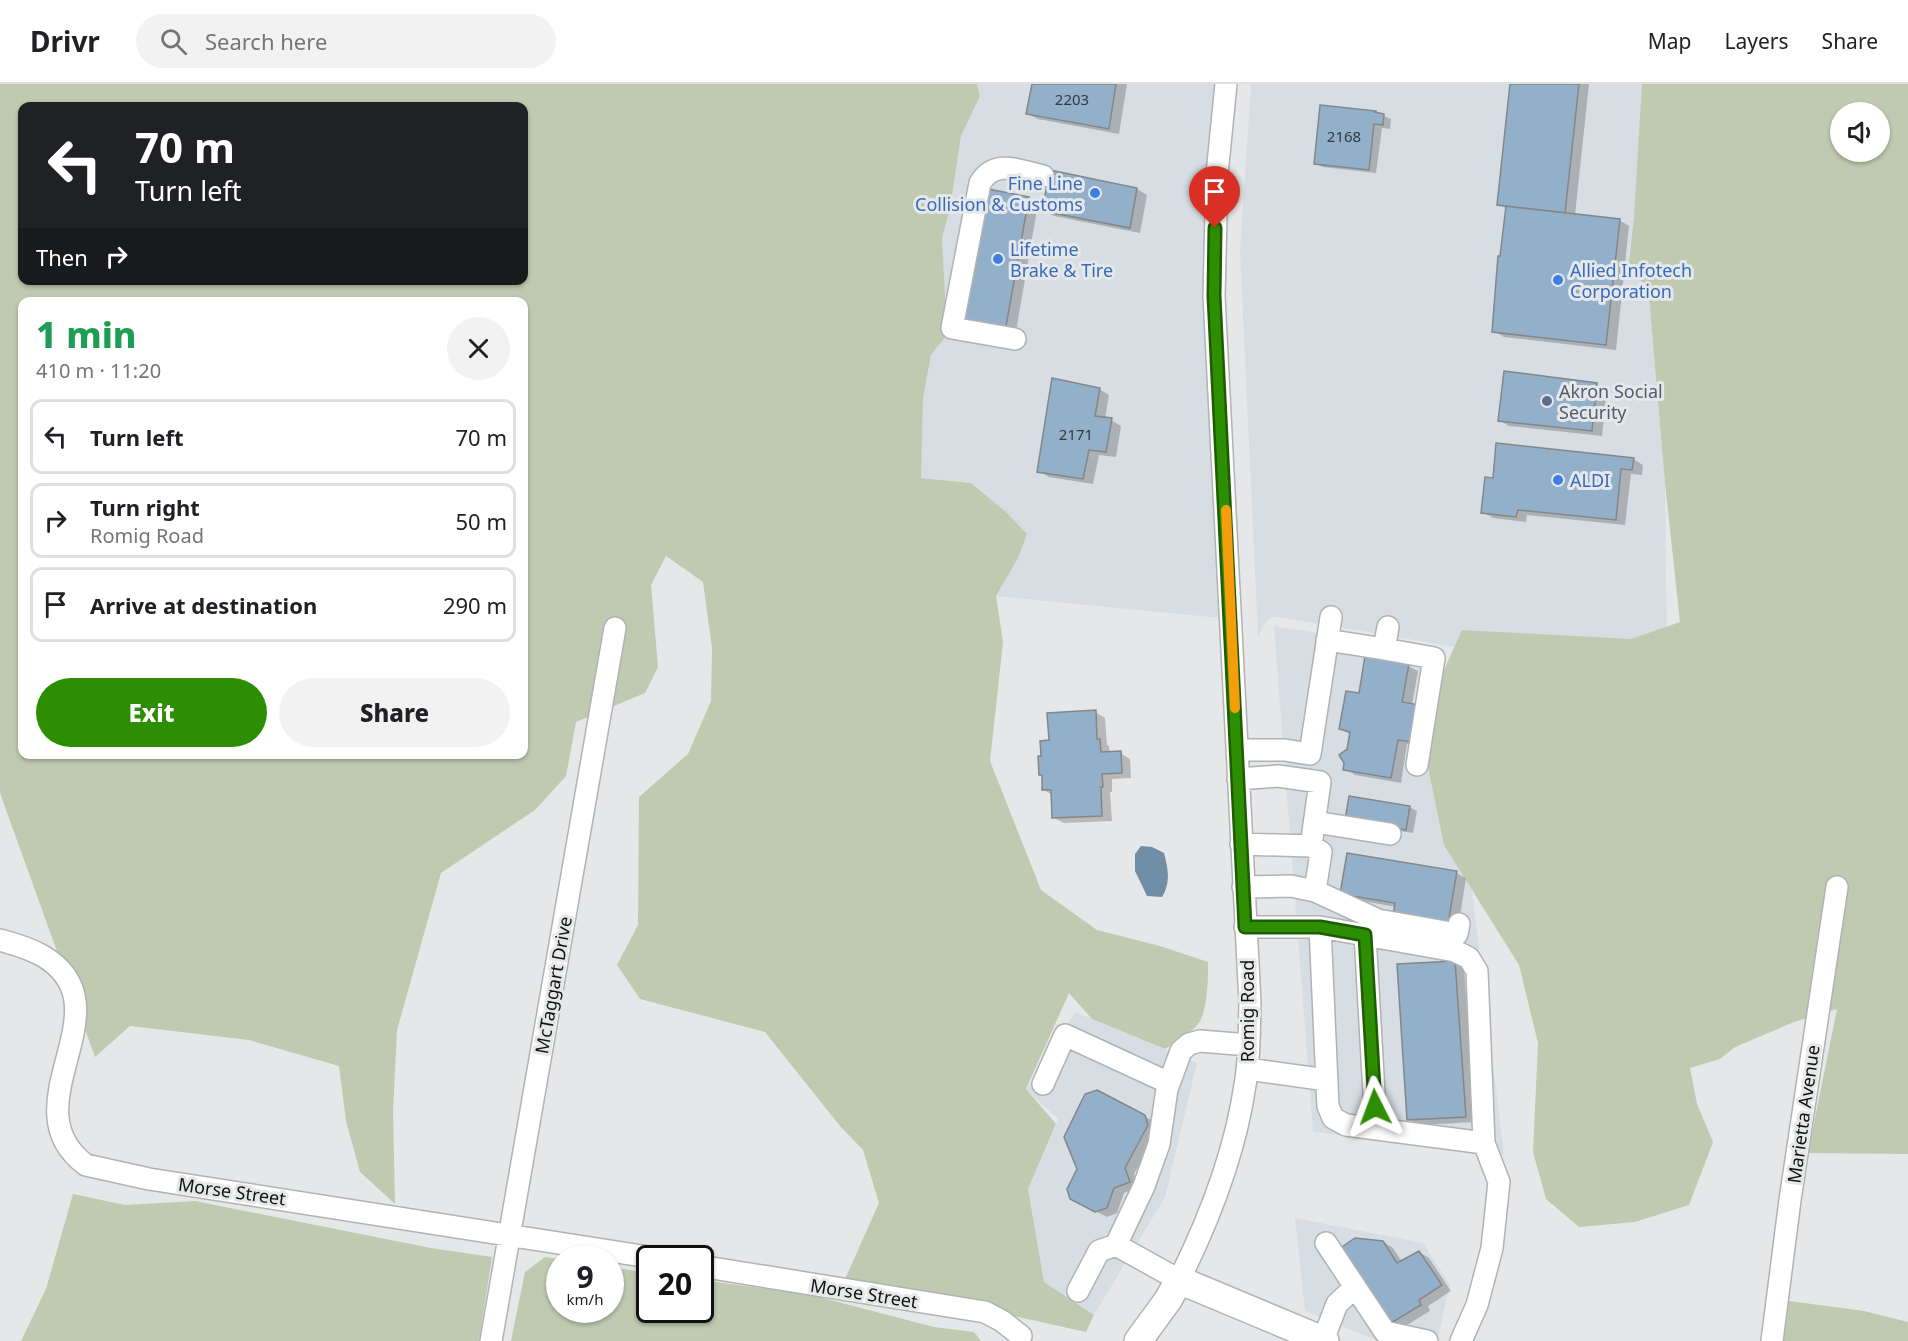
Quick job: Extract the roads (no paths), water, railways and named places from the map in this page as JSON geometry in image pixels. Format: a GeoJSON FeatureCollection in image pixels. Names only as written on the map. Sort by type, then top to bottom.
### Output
{"type":"FeatureCollection","features":[{"type":"Feature","properties":{"kind":"main road"},"geometry":{"type":"LineString","coordinates":[[1138,1341],[1154,1321],[1179,1280],[1324,1340]]}},
{"type":"Feature","properties":{"kind":"street","name":"Romig Road"},"geometry":{"type":"LineString","coordinates":[[1179,1280],[1195,1248],[1221,1182],[1237,1128],[1249,1045],[1250,1003],[1214,296],[1217,174],[1226,84]]}},
{"type":"Feature","properties":{"kind":"street"},"geometry":{"type":"LineString","coordinates":[[1014,339],[952,328],[980,183],[991,170],[996,168],[1043,176]]}},
{"type":"Feature","properties":{"kind":"street"},"geometry":{"type":"LineString","coordinates":[[1237,750],[1285,750],[1310,754],[1330,617]]}},
{"type":"Feature","properties":{"kind":"street"},"geometry":{"type":"LineString","coordinates":[[1384,649],[1388,627]]}},
{"type":"Feature","properties":{"kind":"street","name":"McTaggart Drive"},"geometry":{"type":"LineString","coordinates":[[492,1341],[615,628]]}},
{"type":"Feature","properties":{"kind":"street"},"geometry":{"type":"LineString","coordinates":[[1327,640],[1434,658],[1417,765]]}},
{"type":"Feature","properties":{"kind":"street"},"geometry":{"type":"LineString","coordinates":[[1238,778],[1278,776],[1320,782],[1311,846]]}},
{"type":"Feature","properties":{"kind":"street"},"geometry":{"type":"LineString","coordinates":[[1315,822],[1390,834]]}},
{"type":"Feature","properties":{"kind":"street"},"geometry":{"type":"LineString","coordinates":[[1241,844],[1311,846],[1321,852],[1316,891]]}},
{"type":"Feature","properties":{"kind":"street"},"geometry":{"type":"LineString","coordinates":[[1243,887],[1291,886],[1316,891],[1378,920],[1457,934],[1459,924]]}},
{"type":"Feature","properties":{"kind":"street","name":"Marietta Avenue"},"geometry":{"type":"LineString","coordinates":[[1772,1341],[1790,1200],[1837,887]]}},
{"type":"Feature","properties":{"kind":"street"},"geometry":{"type":"LineString","coordinates":[[1245,927],[1320,927],[1455,951],[1469,958],[1477,970],[1484,1143],[1498,1182],[1492,1248],[1477,1305],[1461,1341]]}},
{"type":"Feature","properties":{"kind":"street"},"geometry":{"type":"LineString","coordinates":[[1320,927],[1328,1106],[1333,1118],[1346,1125],[1484,1143]]}},
{"type":"Feature","properties":{"kind":"street"},"geometry":{"type":"LineString","coordinates":[[1365,935],[1376,1128]]}},
{"type":"Feature","properties":{"kind":"street","name":"Morse Street"},"geometry":{"type":"LineString","coordinates":[[0,940],[45,957],[66,978],[71,987],[74,999],[74,1029],[59,1090],[57,1116],[64,1142],[77,1159],[86,1166],[149,1179],[636,1255]]}},
{"type":"Feature","properties":{"kind":"street"},"geometry":{"type":"LineString","coordinates":[[1043,1084],[1065,1035],[1169,1083]]}},
{"type":"Feature","properties":{"kind":"street"},"geometry":{"type":"LineString","coordinates":[[1078,1291],[1099,1251],[1116,1245],[1144,1186],[1159,1144],[1169,1083],[1180,1051],[1200,1041],[1249,1045]]}},
{"type":"Feature","properties":{"kind":"street"},"geometry":{"type":"LineString","coordinates":[[1247,1070],[1327,1080]]}},
{"type":"Feature","properties":{"kind":"street"},"geometry":{"type":"LineString","coordinates":[[1326,1243],[1383,1336],[1427,1341]]}},
{"type":"Feature","properties":{"kind":"street"},"geometry":{"type":"LineString","coordinates":[[1116,1245],[1179,1280]]}},
{"type":"Feature","properties":{"kind":"street","name":"Morse Street"},"geometry":{"type":"LineString","coordinates":[[714,1268],[985,1312],[1002,1321],[1021,1336]]}},
{"type":"Feature","properties":{"kind":"street"},"geometry":{"type":"LineString","coordinates":[[1324,1340],[1337,1304],[1355,1287]]}},
{"type":"Feature","properties":{"kind":"water"},"geometry":{"type":"Polygon","coordinates":[[[1141,846],[1152,847],[1164,853],[1168,881],[1162,897],[1147,896],[1135,871],[1135,854],[1141,846]]]}},
{"type":"Feature","properties":{"kind":"place","name":"Fine Line Collision & Customs"},"geometry":{"type":"Point","coordinates":[1095,193]}},
{"type":"Feature","properties":{"kind":"place","name":"Lifetime Brake & Tire"},"geometry":{"type":"Point","coordinates":[998,259]}},
{"type":"Feature","properties":{"kind":"place","name":"Allied Infotech Corporation"},"geometry":{"type":"Point","coordinates":[1558,280]}},
{"type":"Feature","properties":{"kind":"place","name":"Akron Social Security"},"geometry":{"type":"Point","coordinates":[1547,401]}},
{"type":"Feature","properties":{"kind":"place","name":"ALDI"},"geometry":{"type":"Point","coordinates":[1558,480]}}]}
